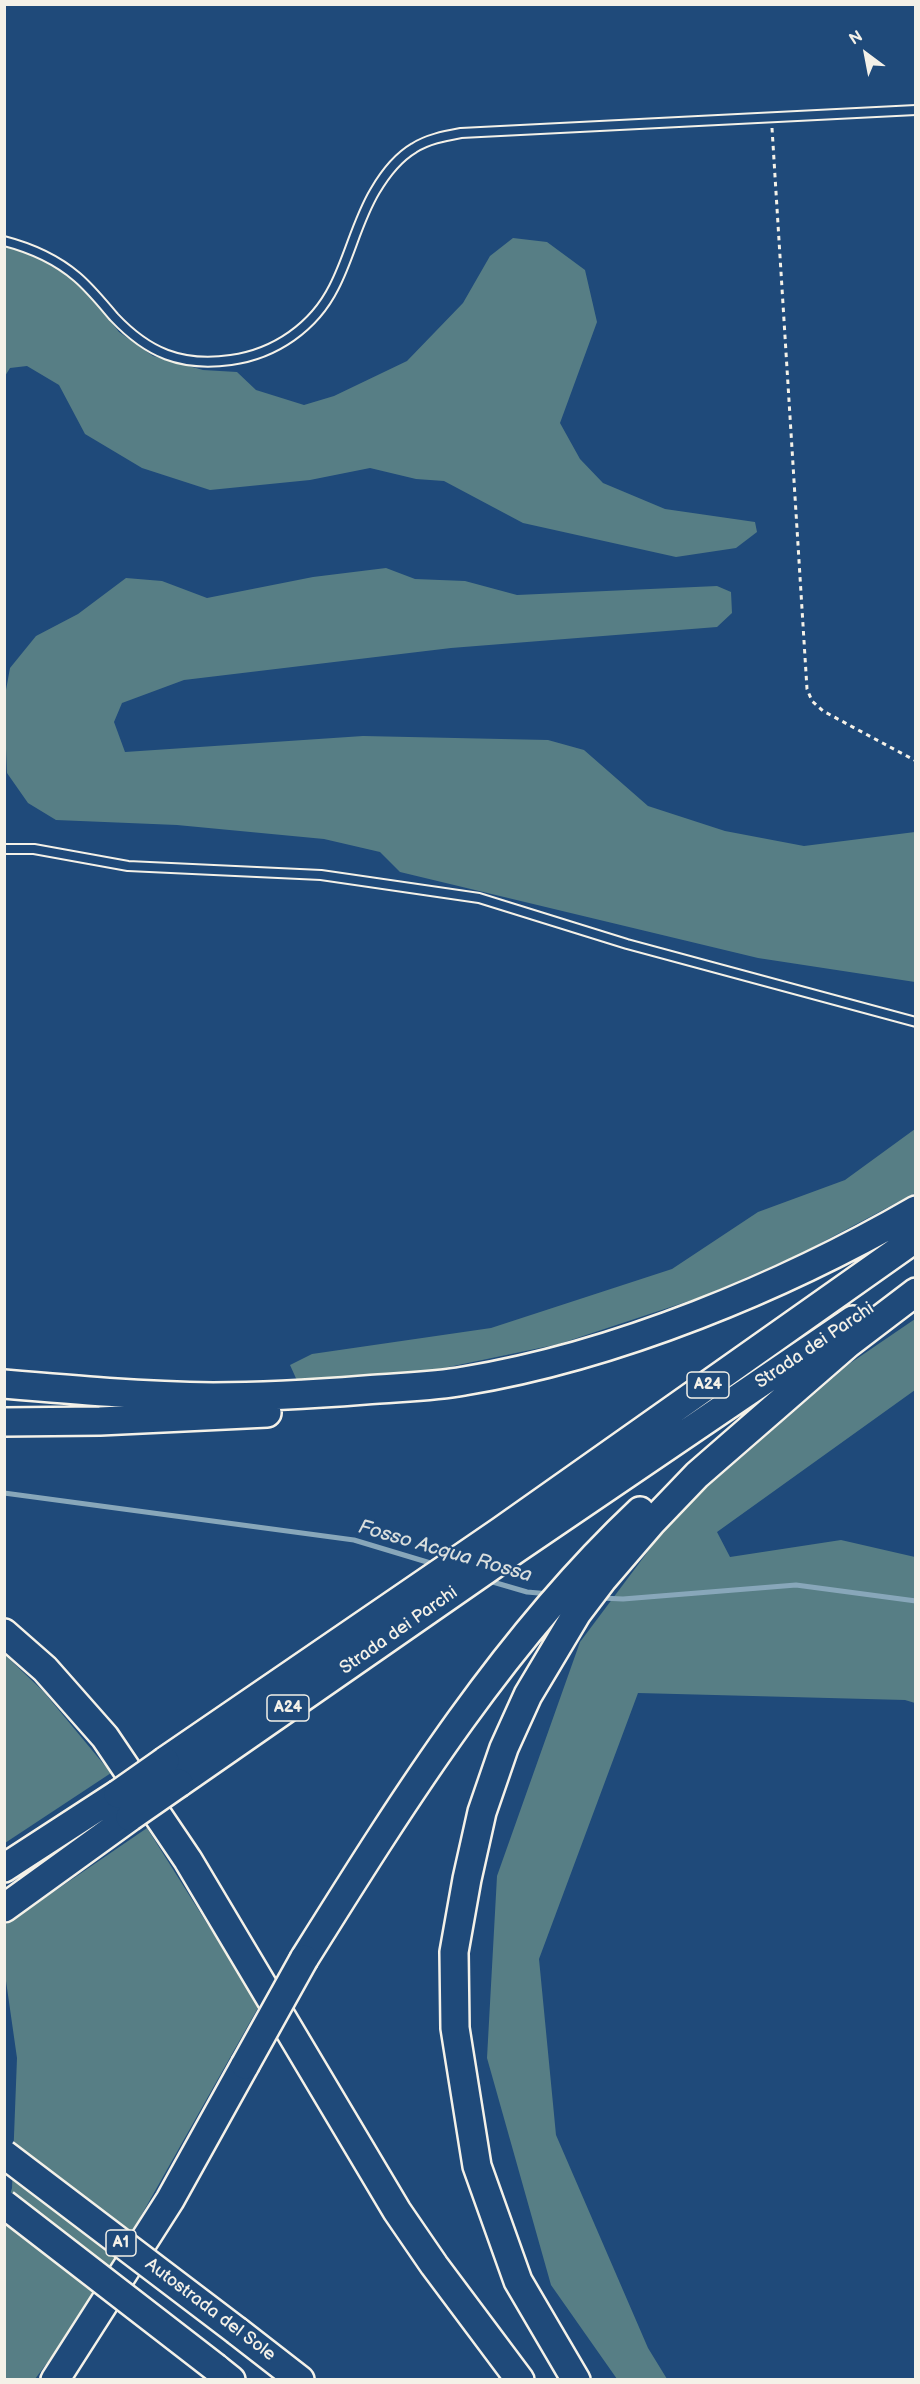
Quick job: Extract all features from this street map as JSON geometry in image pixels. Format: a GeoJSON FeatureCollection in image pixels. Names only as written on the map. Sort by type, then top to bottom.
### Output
{"type":"FeatureCollection","features":[{"type":"Feature","properties":{"kind":"highway"},"geometry":{"type":"LineString","coordinates":[[4,1422],[111,1421],[279,1412],[380,1400],[463,1382],[572,1356],[692,1316],[800,1270],[915,1210]]}},
{"type":"Feature","properties":{"kind":"highway","name":"Strada dei Parchi"},"geometry":{"type":"LineString","coordinates":[[509,1540],[915,1238]]}},
{"type":"Feature","properties":{"kind":"highway","name":"Strada dei Parchi"},"geometry":{"type":"LineString","coordinates":[[4,1908],[124,1806],[172,1772],[509,1540],[915,1278]]}},
{"type":"Feature","properties":{"kind":"highway"},"geometry":{"type":"LineString","coordinates":[[55,2379],[170,2200],[303,1959],[447,1737],[509,1655],[592,1575],[635,1515],[707,1451],[915,1292]]}},
{"type":"Feature","properties":{"kind":"highway"},"geometry":{"type":"LineString","coordinates":[[4,1384],[179,1396],[246,1397],[463,1382]]}},
{"type":"Feature","properties":{"kind":"highway"},"geometry":{"type":"LineString","coordinates":[[576,2379],[518,2281],[477,2166],[455,2028],[454,1952],[482,1812],[504,1748],[528,1695],[577,1613],[592,1575]]}},
{"type":"Feature","properties":{"kind":"highway"},"geometry":{"type":"LineString","coordinates":[[4,1634],[45,1669],[105,1737],[188,1860],[397,2211],[448,2284],[520,2379]]}},
{"type":"Feature","properties":{"kind":"highway","name":"Strada dei Parchi"},"geometry":{"type":"LineString","coordinates":[[4,1868],[124,1806]]}},
{"type":"Feature","properties":{"kind":"highway","name":"Autostrada del Sole"},"geometry":{"type":"LineString","coordinates":[[4,2154],[300,2379]]}},
{"type":"Feature","properties":{"kind":"highway","name":"A1"},"geometry":{"type":"LineString","coordinates":[[4,2204],[223,2374]]}},
{"type":"Feature","properties":{"kind":"lane"},"geometry":{"type":"LineString","coordinates":[[4,241],[40,254],[66,268],[89,288],[124,327],[158,352],[195,362],[215,362],[263,352],[284,342],[320,311],[335,286],[361,218],[383,178],[399,159],[421,144],[437,138],[461,134],[915,110]]}},
{"type":"Feature","properties":{"kind":"lane"},"geometry":{"type":"LineString","coordinates":[[4,849],[34,849],[128,866],[321,875],[479,898],[638,947],[915,1022]]}},
{"type":"Feature","properties":{"kind":"path"},"geometry":{"type":"LineString","coordinates":[[771,118],[807,689],[812,701],[823,711],[915,761]]}},
{"type":"Feature","properties":{"kind":"green space"},"geometry":{"type":"Polygon","coordinates":[[[513,238],[547,242],[585,270],[597,322],[560,423],[580,459],[603,483],[665,509],[755,522],[757,532],[736,548],[676,557],[523,523],[444,481],[416,479],[370,468],[310,480],[210,490],[142,468],[85,434],[59,385],[27,366],[10,368],[5,376],[5,245],[12,246],[56,267],[87,291],[119,332],[153,356],[203,370],[237,372],[256,390],[304,405],[334,396],[407,361],[463,303],[490,256],[513,238]]]}},
{"type":"Feature","properties":{"kind":"green space"},"geometry":{"type":"Polygon","coordinates":[[[386,568],[415,579],[465,581],[517,595],[717,586],[731,592],[732,613],[717,627],[451,648],[184,680],[122,703],[114,722],[125,752],[363,736],[548,740],[584,750],[648,806],[725,831],[804,846],[915,832],[915,982],[758,958],[400,872],[380,852],[324,839],[177,825],[56,820],[28,803],[7,773],[4,701],[10,668],[36,636],[78,614],[126,578],[162,581],[207,598],[313,577],[386,568]]]}},
{"type":"Feature","properties":{"kind":"green space"},"geometry":{"type":"Polygon","coordinates":[[[915,1129],[915,1193],[800,1254],[704,1296],[559,1344],[415,1374],[299,1385],[290,1365],[312,1354],[491,1328],[672,1269],[758,1212],[845,1180],[915,1129]]]}},
{"type":"Feature","properties":{"kind":"green space"},"geometry":{"type":"Polygon","coordinates":[[[915,1319],[915,1390],[717,1532],[730,1557],[841,1540],[915,1557],[915,1703],[905,1700],[638,1693],[539,1959],[556,2135],[648,2348],[667,2379],[617,2379],[551,2285],[487,2058],[497,1876],[580,1642],[676,1514],[849,1364],[915,1319]]]}},
{"type":"Feature","properties":{"kind":"green space"},"geometry":{"type":"Polygon","coordinates":[[[5,1655],[43,1691],[111,1773],[5,1843],[5,1655]]]}},
{"type":"Feature","properties":{"kind":"green space"},"geometry":{"type":"Polygon","coordinates":[[[147,1828],[259,2006],[92,2303],[35,2379],[5,2380],[4,2216],[12,2188],[17,2058],[5,1974],[5,1925],[147,1828]]]}},
{"type":"Feature","properties":{"kind":"waterway","name":"Fosso Acqua Rossa"},"geometry":{"type":"LineString","coordinates":[[4,1493],[354,1540],[437,1565]]}},
{"type":"Feature","properties":{"kind":"waterway","name":"Fosso Acqua Rossa"},"geometry":{"type":"LineString","coordinates":[[486,1580],[527,1592],[550,1594]]}},
{"type":"Feature","properties":{"kind":"waterway","name":"Fosso Acqua Rossa"},"geometry":{"type":"LineString","coordinates":[[601,1598],[623,1599],[796,1585],[916,1601]]}}]}
